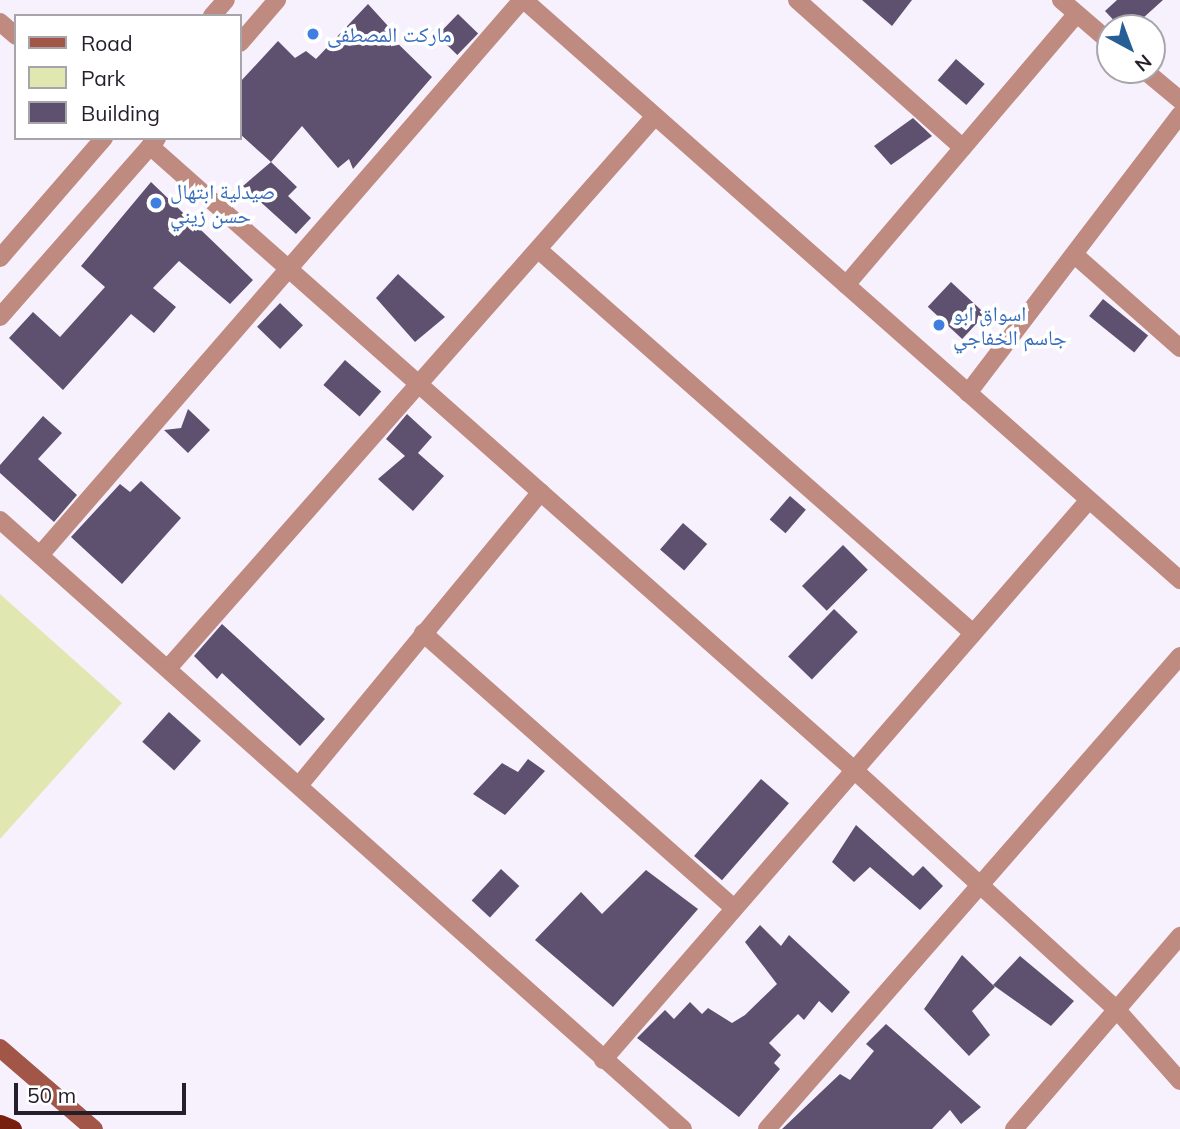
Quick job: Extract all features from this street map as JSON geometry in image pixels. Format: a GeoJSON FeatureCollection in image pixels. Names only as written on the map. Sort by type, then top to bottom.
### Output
{"type":"FeatureCollection","features":[{"type":"Feature","properties":{"kind":"highway"},"geometry":{"type":"LineString","coordinates":[[1,1127],[12,1129]]}},
{"type":"Feature","properties":{"kind":"main road"},"geometry":{"type":"LineString","coordinates":[[0,1048],[94,1129]]}},
{"type":"Feature","properties":{"kind":"street"},"geometry":{"type":"LineString","coordinates":[[214,14],[226,0]]}},
{"type":"Feature","properties":{"kind":"street"},"geometry":{"type":"LineString","coordinates":[[242,41],[277,0]]}},
{"type":"Feature","properties":{"kind":"street"},"geometry":{"type":"LineString","coordinates":[[40,555],[523,0],[1180,580]]}},
{"type":"Feature","properties":{"kind":"street"},"geometry":{"type":"LineString","coordinates":[[797,0],[963,148]]}},
{"type":"Feature","properties":{"kind":"street"},"geometry":{"type":"LineString","coordinates":[[1061,0],[1096,30]]}},
{"type":"Feature","properties":{"kind":"street"},"geometry":{"type":"LineString","coordinates":[[846,285],[1077,14]]}},
{"type":"Feature","properties":{"kind":"street"},"geometry":{"type":"LineString","coordinates":[[0,22],[14,34]]}},
{"type":"Feature","properties":{"kind":"street"},"geometry":{"type":"LineString","coordinates":[[1161,84],[1180,100]]}},
{"type":"Feature","properties":{"kind":"street"},"geometry":{"type":"LineString","coordinates":[[968,393],[1076,256],[1180,115]]}},
{"type":"Feature","properties":{"kind":"street"},"geometry":{"type":"LineString","coordinates":[[170,666],[541,252],[655,116]]}},
{"type":"Feature","properties":{"kind":"street"},"geometry":{"type":"LineString","coordinates":[[0,258],[102,140]]}},
{"type":"Feature","properties":{"kind":"street"},"geometry":{"type":"LineString","coordinates":[[0,317],[154,142],[289,267],[423,381],[541,492],[853,769],[978,886],[1117,1010],[1180,1081]]}},
{"type":"Feature","properties":{"kind":"street"},"geometry":{"type":"LineString","coordinates":[[541,252],[973,633]]}},
{"type":"Feature","properties":{"kind":"street"},"geometry":{"type":"LineString","coordinates":[[1076,256],[1180,348]]}},
{"type":"Feature","properties":{"kind":"street"},"geometry":{"type":"LineString","coordinates":[[301,783],[541,492]]}},
{"type":"Feature","properties":{"kind":"street"},"geometry":{"type":"LineString","coordinates":[[603,1060],[733,907],[1089,500]]}},
{"type":"Feature","properties":{"kind":"street"},"geometry":{"type":"LineString","coordinates":[[0,520],[170,666],[603,1060],[683,1129]]}},
{"type":"Feature","properties":{"kind":"street"},"geometry":{"type":"LineString","coordinates":[[423,633],[733,907]]}},
{"type":"Feature","properties":{"kind":"street"},"geometry":{"type":"LineString","coordinates":[[767,1129],[1180,656]]}},
{"type":"Feature","properties":{"kind":"street"},"geometry":{"type":"LineString","coordinates":[[1014,1129],[1180,936]]}},
{"type":"Feature","properties":{"kind":"green space"},"geometry":{"type":"Polygon","coordinates":[[[0,594],[122,703],[0,839],[0,594]]]}},
{"type":"Feature","properties":{"kind":"building"},"geometry":{"type":"Polygon","coordinates":[[[862,0],[912,0],[892,26],[862,0]]]}},
{"type":"Feature","properties":{"kind":"building"},"geometry":{"type":"Polygon","coordinates":[[[1117,0],[1163,0],[1148,14],[1108,14],[1105,11],[1117,0]]]}},
{"type":"Feature","properties":{"kind":"building"},"geometry":{"type":"Polygon","coordinates":[[[368,4],[388,26],[384,30],[432,77],[353,169],[349,159],[338,168],[302,126],[271,162],[242,136],[242,80],[278,41],[295,58],[306,51],[316,59],[368,4]]]}},
{"type":"Feature","properties":{"kind":"building"},"geometry":{"type":"Polygon","coordinates":[[[458,14],[478,33],[457,55],[437,36],[458,14]]]}},
{"type":"Feature","properties":{"kind":"building"},"geometry":{"type":"Polygon","coordinates":[[[956,59],[985,84],[966,105],[938,80],[956,59]]]}},
{"type":"Feature","properties":{"kind":"building"},"geometry":{"type":"Polygon","coordinates":[[[913,118],[932,136],[891,165],[874,146],[913,118]]]}},
{"type":"Feature","properties":{"kind":"building"},"geometry":{"type":"Polygon","coordinates":[[[271,162],[297,187],[288,196],[311,218],[296,234],[243,186],[271,162]]]}},
{"type":"Feature","properties":{"kind":"building"},"geometry":{"type":"Polygon","coordinates":[[[151,182],[253,280],[230,304],[179,261],[153,288],[176,307],[154,333],[131,314],[63,390],[9,338],[33,312],[60,337],[105,287],[81,266],[151,182]]]}},
{"type":"Feature","properties":{"kind":"building"},"geometry":{"type":"Polygon","coordinates":[[[398,274],[445,317],[415,342],[376,298],[398,274]]]}},
{"type":"Feature","properties":{"kind":"building"},"geometry":{"type":"Polygon","coordinates":[[[951,282],[985,314],[962,339],[928,307],[951,282]]]}},
{"type":"Feature","properties":{"kind":"building"},"geometry":{"type":"Polygon","coordinates":[[[1103,299],[1148,336],[1134,353],[1089,316],[1103,299]]]}},
{"type":"Feature","properties":{"kind":"building"},"geometry":{"type":"Polygon","coordinates":[[[280,303],[303,325],[280,349],[257,327],[280,303]]]}},
{"type":"Feature","properties":{"kind":"building"},"geometry":{"type":"Polygon","coordinates":[[[345,360],[381,391],[360,416],[323,385],[345,360]]]}},
{"type":"Feature","properties":{"kind":"building"},"geometry":{"type":"Polygon","coordinates":[[[188,409],[210,430],[188,453],[164,430],[181,428],[188,409]]]}},
{"type":"Feature","properties":{"kind":"building"},"geometry":{"type":"Polygon","coordinates":[[[407,414],[432,437],[418,453],[444,476],[413,511],[378,479],[405,456],[386,439],[407,414]]]}},
{"type":"Feature","properties":{"kind":"building"},"geometry":{"type":"Polygon","coordinates":[[[43,416],[62,433],[38,459],[77,495],[54,522],[0,473],[0,465],[43,416]]]}},
{"type":"Feature","properties":{"kind":"building"},"geometry":{"type":"Polygon","coordinates":[[[141,481],[181,518],[122,584],[71,537],[120,484],[130,492],[141,481]]]}},
{"type":"Feature","properties":{"kind":"building"},"geometry":{"type":"Polygon","coordinates":[[[790,496],[806,510],[786,533],[770,519],[790,496]]]}},
{"type":"Feature","properties":{"kind":"building"},"geometry":{"type":"Polygon","coordinates":[[[683,523],[707,544],[684,570],[660,549],[683,523]]]}},
{"type":"Feature","properties":{"kind":"building"},"geometry":{"type":"Polygon","coordinates":[[[843,545],[868,570],[827,611],[802,586],[843,545]]]}},
{"type":"Feature","properties":{"kind":"building"},"geometry":{"type":"Polygon","coordinates":[[[834,609],[858,632],[812,679],[788,656],[834,609]]]}},
{"type":"Feature","properties":{"kind":"building"},"geometry":{"type":"Polygon","coordinates":[[[222,624],[325,719],[300,746],[222,673],[217,679],[194,656],[222,624]]]}},
{"type":"Feature","properties":{"kind":"building"},"geometry":{"type":"Polygon","coordinates":[[[169,712],[201,741],[174,770],[142,742],[169,712]]]}},
{"type":"Feature","properties":{"kind":"building"},"geometry":{"type":"Polygon","coordinates":[[[528,759],[545,771],[505,815],[473,794],[502,763],[518,772],[528,759]]]}},
{"type":"Feature","properties":{"kind":"building"},"geometry":{"type":"Polygon","coordinates":[[[761,779],[789,803],[722,880],[694,856],[761,779]]]}},
{"type":"Feature","properties":{"kind":"building"},"geometry":{"type":"Polygon","coordinates":[[[856,825],[913,876],[923,866],[943,886],[920,910],[870,867],[854,882],[832,862],[856,825]]]}},
{"type":"Feature","properties":{"kind":"building"},"geometry":{"type":"Polygon","coordinates":[[[501,869],[519,886],[490,917],[472,900],[501,869]]]}},
{"type":"Feature","properties":{"kind":"building"},"geometry":{"type":"Polygon","coordinates":[[[646,870],[698,909],[613,1007],[535,940],[581,892],[602,914],[646,870]]]}},
{"type":"Feature","properties":{"kind":"building"},"geometry":{"type":"Polygon","coordinates":[[[760,925],[781,946],[789,935],[850,992],[832,1013],[819,1001],[804,1020],[798,1014],[769,1043],[781,1055],[774,1063],[780,1069],[739,1117],[637,1038],[665,1010],[674,1019],[690,1002],[702,1014],[708,1008],[732,1023],[745,1015],[777,984],[745,942],[760,925]]]}},
{"type":"Feature","properties":{"kind":"building"},"geometry":{"type":"Polygon","coordinates":[[[962,955],[995,987],[972,1011],[990,1035],[969,1056],[924,1009],[962,955]]]}},
{"type":"Feature","properties":{"kind":"building"},"geometry":{"type":"Polygon","coordinates":[[[1020,956],[1074,1001],[1051,1026],[993,985],[1020,956]]]}},
{"type":"Feature","properties":{"kind":"building"},"geometry":{"type":"Polygon","coordinates":[[[886,1024],[981,1107],[961,1124],[950,1110],[932,1129],[782,1129],[840,1074],[850,1080],[874,1051],[866,1044],[886,1024]]]}},
{"type":"Feature","properties":{"kind":"place","name":"ماركت المصطفى"},"geometry":{"type":"Point","coordinates":[313,34]}},
{"type":"Feature","properties":{"kind":"place","name":"صيدلية ابتهال حسن زيني"},"geometry":{"type":"Point","coordinates":[156,203]}},
{"type":"Feature","properties":{"kind":"place","name":"اسواق ابو جاسم الخفاجي"},"geometry":{"type":"Point","coordinates":[939,325]}}]}
